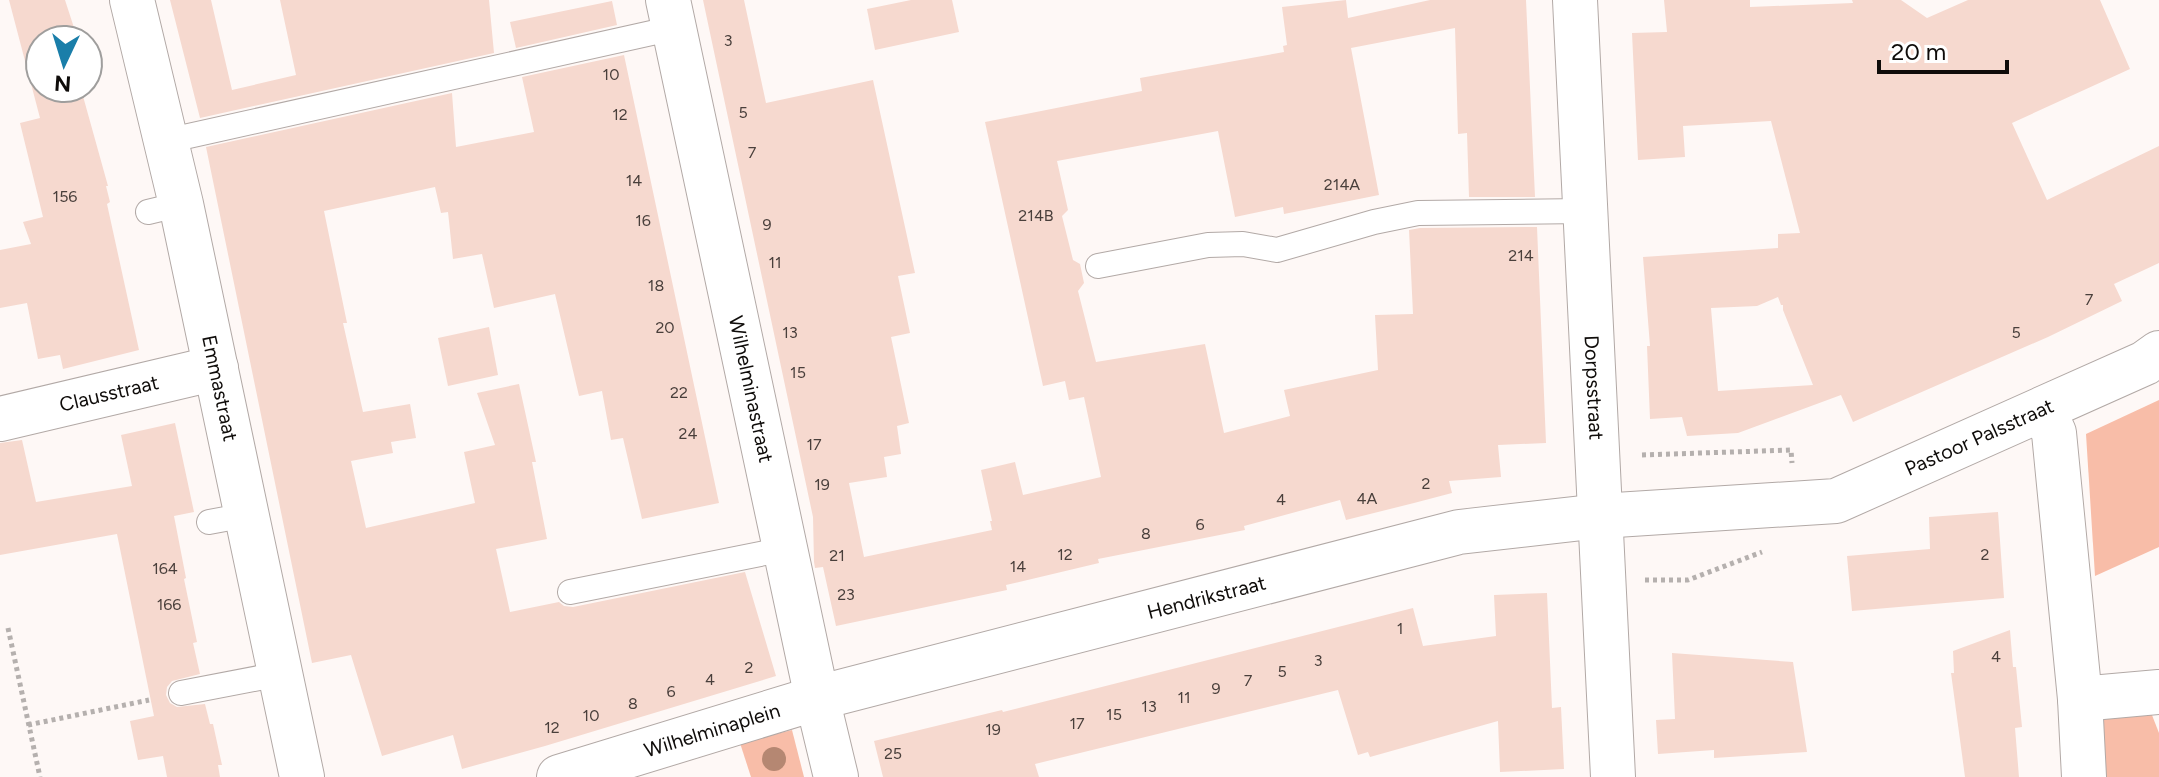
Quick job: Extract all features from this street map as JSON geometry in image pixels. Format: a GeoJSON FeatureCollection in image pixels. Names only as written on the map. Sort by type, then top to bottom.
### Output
{"type":"FeatureCollection","features":[{"type":"Feature","properties":{"kind":"street","name":"Emmastraat"},"geometry":{"type":"LineString","coordinates":[[132,0],[166,141],[165,208],[216,368],[228,518],[280,674],[302,777]]}},
{"type":"Feature","properties":{"kind":"street","name":"Dorpsstraat"},"geometry":{"type":"LineString","coordinates":[[1575,0],[1613,777]]}},
{"type":"Feature","properties":{"kind":"street","name":"Wilhelminastraat"},"geometry":{"type":"LineString","coordinates":[[671,14],[836,777]]}},
{"type":"Feature","properties":{"kind":"street","name":"Pastoor Palsstraat"},"geometry":{"type":"LineString","coordinates":[[1600,516],[1836,501],[2145,363],[2159,353]]}},
{"type":"Feature","properties":{"kind":"street","name":"Clausstraat"},"geometry":{"type":"LineString","coordinates":[[0,419],[216,368]]}},
{"type":"Feature","properties":{"kind":"street"},"geometry":{"type":"LineString","coordinates":[[2043,409],[2054,433],[2080,699],[2084,777]]}},
{"type":"Feature","properties":{"kind":"street","name":"Hendrikstraat"},"geometry":{"type":"LineString","coordinates":[[817,698],[1459,532],[1600,516]]}},
{"type":"Feature","properties":{"kind":"street"},"geometry":{"type":"LineString","coordinates":[[2080,699],[2159,692]]}},
{"type":"Feature","properties":{"kind":"street","name":"Wilhelminaplein"},"geometry":{"type":"LineString","coordinates":[[559,777],[817,698]]}},
{"type":"Feature","properties":{"kind":"lane"},"geometry":{"type":"LineString","coordinates":[[166,141],[671,14]]}},
{"type":"Feature","properties":{"kind":"lane"},"geometry":{"type":"LineString","coordinates":[[1098,266],[1208,245],[1243,244],[1277,250],[1374,222],[1418,213],[1585,211]]}},
{"type":"Feature","properties":{"kind":"lane"},"geometry":{"type":"LineString","coordinates":[[570,592],[785,549]]}},
{"type":"Feature","properties":{"kind":"lane"},"geometry":{"type":"LineString","coordinates":[[181,693],[280,674]]}},
{"type":"Feature","properties":{"kind":"path"},"geometry":{"type":"LineString","coordinates":[[1597,457],[1791,450],[1795,504]]}},
{"type":"Feature","properties":{"kind":"path"},"geometry":{"type":"LineString","coordinates":[[8,628],[40,777]]}},
{"type":"Feature","properties":{"kind":"path"},"geometry":{"type":"LineString","coordinates":[[28,725],[181,693]]}},
{"type":"Feature","properties":{"kind":"shaded area"},"geometry":{"type":"Polygon","coordinates":[[[2159,400],[2159,547],[2095,576],[2086,434],[2159,400]]]}},
{"type":"Feature","properties":{"kind":"shaded area"},"geometry":{"type":"Polygon","coordinates":[[[2150,710],[2159,733],[2159,777],[2103,777],[2097,717],[2150,710]]]}},
{"type":"Feature","properties":{"kind":"shaded area"},"geometry":{"type":"Polygon","coordinates":[[[792,730],[804,777],[751,777],[740,743],[792,730]]]}},
{"type":"Feature","properties":{"kind":"building"},"geometry":{"type":"Polygon","coordinates":[[[9,0],[65,0],[73,24],[24,24],[24,57],[9,0]]]}},
{"type":"Feature","properties":{"kind":"building"},"geometry":{"type":"Polygon","coordinates":[[[170,0],[211,0],[232,90],[296,75],[280,0],[489,0],[494,53],[200,118],[170,0]]]}},
{"type":"Feature","properties":{"kind":"building"},"geometry":{"type":"Polygon","coordinates":[[[703,0],[744,0],[766,103],[873,80],[915,273],[898,276],[910,333],[891,337],[909,423],[897,426],[901,454],[884,457],[887,477],[849,483],[864,557],[992,530],[981,470],[1015,462],[1023,495],[1101,477],[1084,397],[1069,400],[1065,381],[1043,386],[985,122],[1142,91],[1140,78],[1284,52],[1283,46],[1287,45],[1282,7],[1346,0],[1348,18],[1430,0],[1526,0],[1535,197],[1469,197],[1467,133],[1458,134],[1455,28],[1351,48],[1379,195],[1284,214],[1283,207],[1235,217],[1218,131],[1057,161],[1068,210],[1062,216],[1073,260],[1080,264],[1084,283],[1078,291],[1096,362],[1205,344],[1224,433],[1290,416],[1284,390],[1378,370],[1375,315],[1413,314],[1409,230],[1537,227],[1546,443],[1498,445],[1501,477],[1449,481],[1452,493],[1414,503],[1346,520],[1340,500],[1244,526],[1245,530],[1098,559],[1099,563],[1006,585],[1007,590],[836,626],[823,567],[815,568],[813,517],[703,0]]]}},
{"type":"Feature","properties":{"kind":"building"},"geometry":{"type":"Polygon","coordinates":[[[911,0],[952,0],[959,32],[875,50],[867,9],[911,0]]]}},
{"type":"Feature","properties":{"kind":"building"},"geometry":{"type":"Polygon","coordinates":[[[1664,0],[1750,0],[1750,7],[1901,0],[1927,18],[1968,0],[2100,0],[2130,69],[2012,123],[2047,200],[2159,146],[2159,263],[2114,284],[2122,301],[2048,337],[1853,422],[1841,395],[1738,433],[1687,436],[1682,417],[1650,419],[1647,346],[1650,346],[1643,257],[1778,248],[1778,234],[1800,233],[1771,121],[1683,126],[1685,157],[1638,160],[1632,33],[1667,32],[1664,0]],[[1778,297],[1757,306],[1711,308],[1718,391],[1813,385],[1778,297]]]}},
{"type":"Feature","properties":{"kind":"building"},"geometry":{"type":"Polygon","coordinates":[[[612,1],[617,25],[516,48],[510,22],[612,1]]]}},
{"type":"Feature","properties":{"kind":"building"},"geometry":{"type":"Polygon","coordinates":[[[624,55],[719,503],[642,519],[623,438],[611,440],[602,391],[579,396],[555,294],[494,308],[482,254],[453,259],[448,212],[441,213],[435,187],[324,211],[347,323],[343,323],[363,412],[410,404],[416,438],[391,442],[393,453],[351,461],[366,528],[475,503],[464,452],[495,445],[477,393],[519,384],[536,462],[532,462],[547,539],[496,549],[510,612],[559,602],[573,607],[745,572],[776,676],[462,769],[453,735],[382,756],[351,655],[312,663],[206,147],[452,93],[456,147],[534,132],[522,77],[624,55]]]}},
{"type":"Feature","properties":{"kind":"building"},"geometry":{"type":"Polygon","coordinates":[[[36,104],[85,104],[108,186],[110,202],[107,204],[139,350],[63,369],[60,355],[38,359],[27,303],[0,308],[0,250],[31,244],[23,222],[43,217],[20,123],[40,118],[36,104]]]}},
{"type":"Feature","properties":{"kind":"building"},"geometry":{"type":"Polygon","coordinates":[[[489,327],[498,375],[448,386],[438,338],[489,327]]]}},
{"type":"Feature","properties":{"kind":"building"},"geometry":{"type":"Polygon","coordinates":[[[175,423],[194,512],[174,516],[200,674],[172,681],[166,695],[170,703],[177,707],[205,704],[222,765],[218,765],[220,777],[167,777],[163,756],[138,760],[130,721],[154,716],[117,534],[0,555],[0,443],[22,440],[36,502],[132,486],[121,435],[175,423]]]}},
{"type":"Feature","properties":{"kind":"building"},"geometry":{"type":"Polygon","coordinates":[[[1998,512],[2004,598],[1852,611],[1847,556],[1930,549],[1929,517],[1998,512]]]}},
{"type":"Feature","properties":{"kind":"building"},"geometry":{"type":"Polygon","coordinates":[[[1547,593],[1552,708],[1561,707],[1564,769],[1500,772],[1498,721],[1370,757],[1368,752],[1358,755],[1338,690],[1035,764],[1039,777],[883,777],[874,741],[1003,712],[1413,608],[1423,646],[1496,636],[1494,595],[1547,593]]]}},
{"type":"Feature","properties":{"kind":"building"},"geometry":{"type":"Polygon","coordinates":[[[2010,630],[2022,727],[2015,728],[2019,777],[1965,777],[1951,673],[1954,673],[1953,651],[2010,630]]]}},
{"type":"Feature","properties":{"kind":"building"},"geometry":{"type":"Polygon","coordinates":[[[1672,653],[1793,662],[1807,752],[1714,758],[1714,750],[1658,754],[1656,720],[1675,719],[1672,653]]]}}]}
